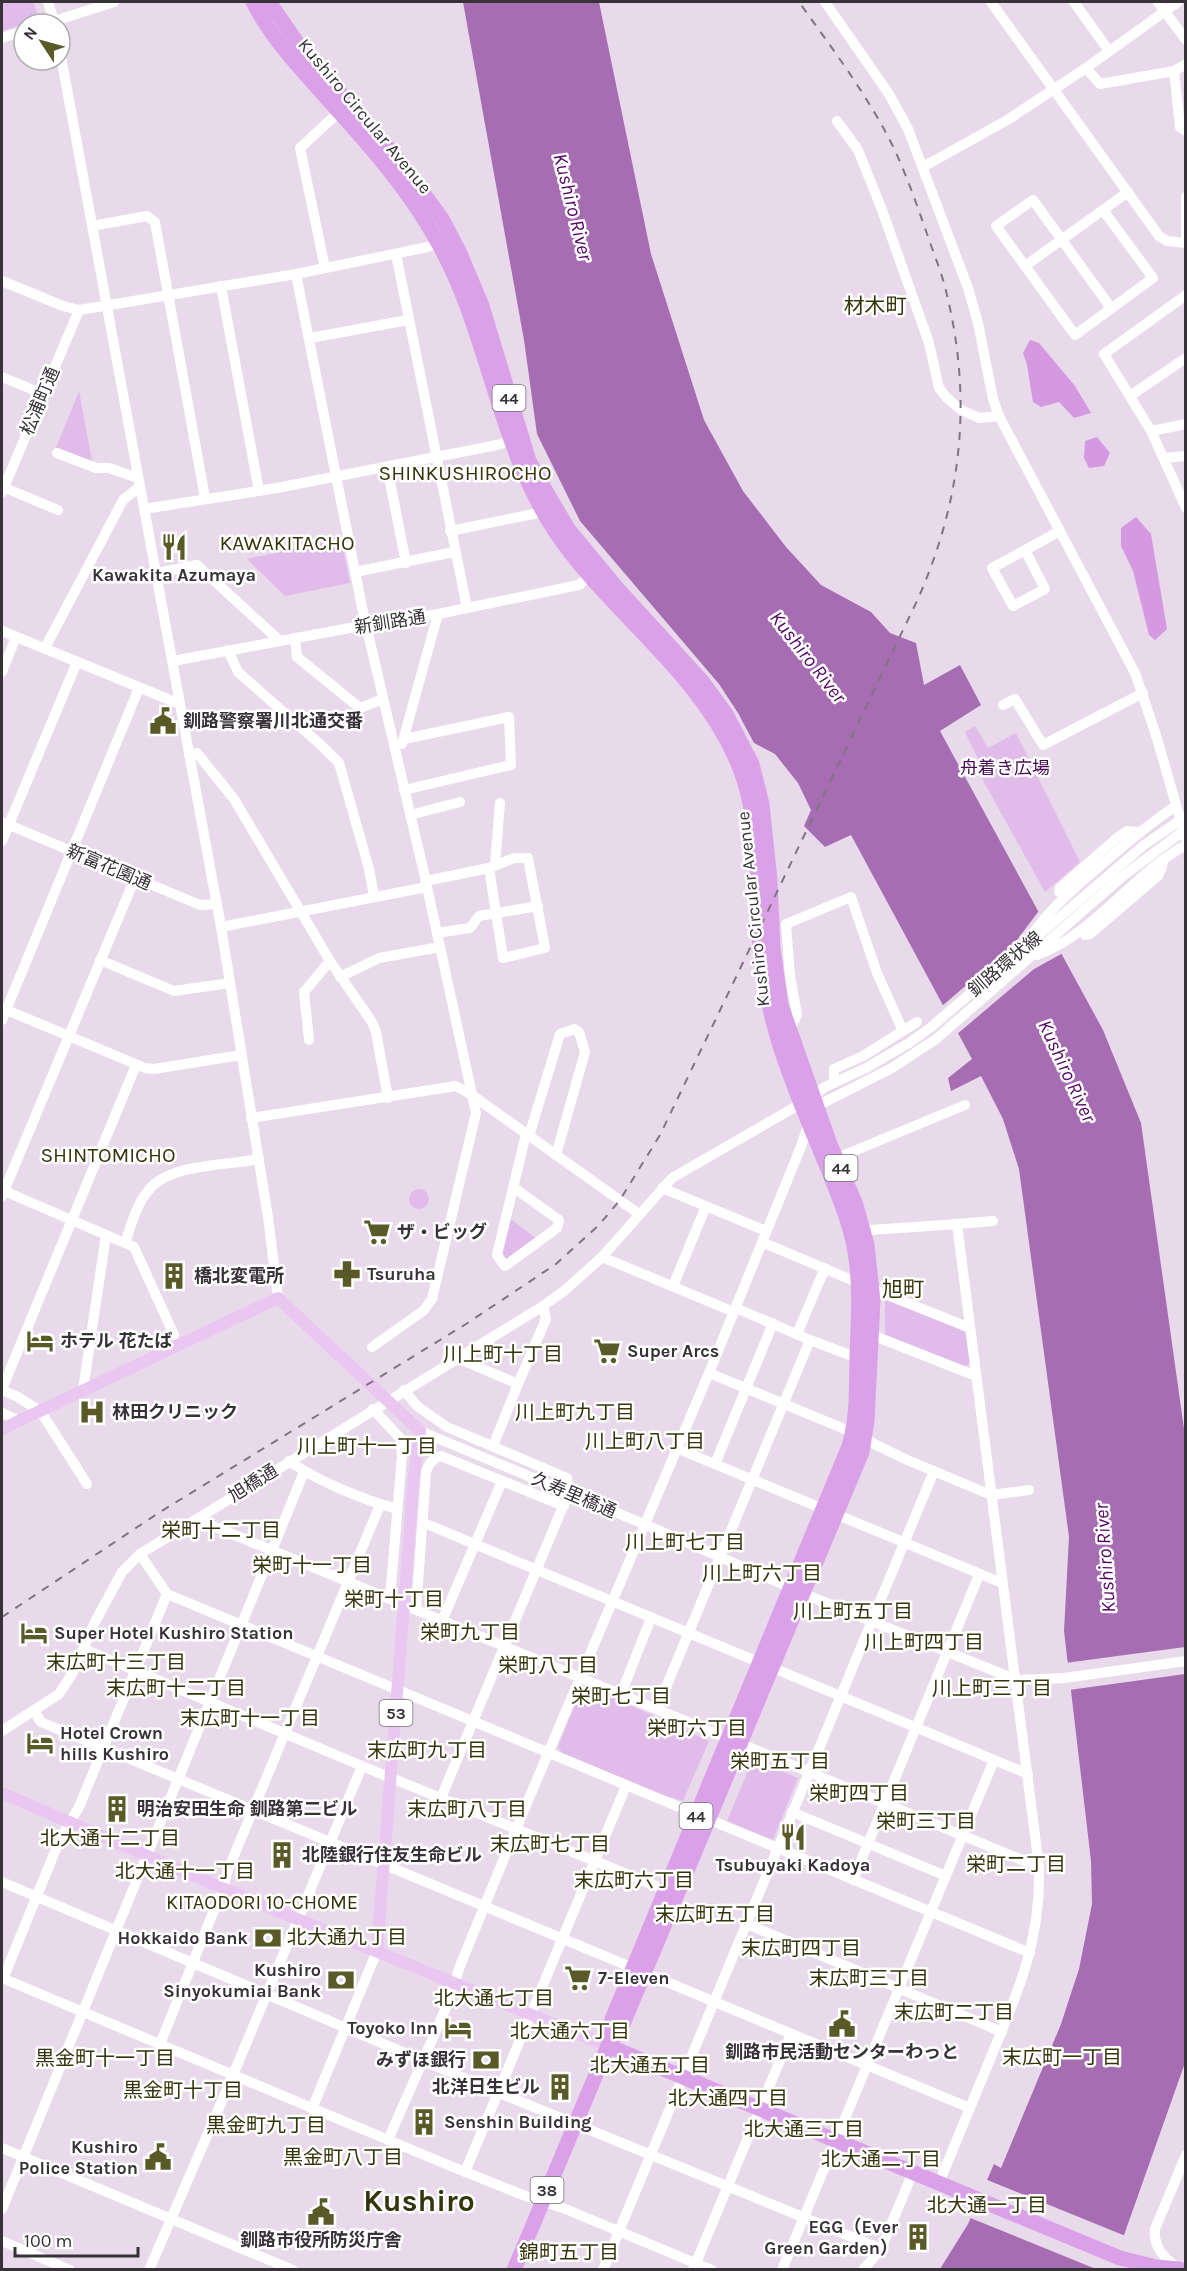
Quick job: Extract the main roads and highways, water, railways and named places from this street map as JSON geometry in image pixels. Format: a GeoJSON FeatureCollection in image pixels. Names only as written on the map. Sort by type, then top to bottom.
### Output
{"type":"FeatureCollection","features":[{"type":"Feature","properties":{"kind":"highway","name":"Kushiro Circular Avenue"},"geometry":{"type":"LineString","coordinates":[[253,2],[286,53],[381,160],[444,239],[482,306],[529,461],[595,571],[706,705],[735,756],[743,775],[753,819],[764,976],[781,1047],[810,1101],[856,1205],[857,1231],[866,1286],[859,1437],[639,1970]]}},
{"type":"Feature","properties":{"kind":"highway","name":"Kushiro Circular Avenue"},"geometry":{"type":"LineString","coordinates":[[269,2],[286,30],[403,165],[427,198],[471,313],[519,466],[543,512],[578,562],[595,571],[702,681],[726,714],[752,764],[762,804],[776,975],[781,1005],[810,1101],[809,1120],[844,1209],[857,1231]]}},
{"type":"Feature","properties":{"kind":"highway","name":"Kushiro Circular Avenue"},"geometry":{"type":"LineString","coordinates":[[608,2046],[623,2024],[666,1890],[703,1817]]}},
{"type":"Feature","properties":{"kind":"highway"},"geometry":{"type":"LineString","coordinates":[[608,2046],[977,2197],[1134,2266],[1156,2258],[1179,2269],[1185,2269]]}},
{"type":"Feature","properties":{"kind":"highway","name":"38"},"geometry":{"type":"LineString","coordinates":[[514,2270],[608,2046]]}},
{"type":"Feature","properties":{"kind":"main road","name":"53"},"geometry":{"type":"LineString","coordinates":[[2,1429],[278,1298],[420,1431],[414,1475],[377,1951]]}},
{"type":"Feature","properties":{"kind":"main road"},"geometry":{"type":"LineString","coordinates":[[2,1793],[298,1919],[608,2046]]}},
{"type":"Feature","properties":{"kind":"water","name":"Kushiro River"},"geometry":{"type":"Polygon","coordinates":[[[463,2],[599,2],[651,254],[704,420],[743,491],[786,547],[821,585],[871,612],[890,633],[916,643],[924,685],[960,665],[981,705],[940,731],[1103,1030],[1141,1123],[1186,1443],[1186,2060],[1112,2269],[940,2269],[968,2224],[994,2164],[1001,2168],[1061,2024],[1079,1969],[1092,1904],[1091,1861],[1064,1631],[1069,1537],[1019,1169],[1003,1119],[981,1076],[951,1091],[948,1078],[972,1059],[851,835],[825,847],[804,826],[811,810],[798,783],[775,754],[754,743],[719,684],[580,521],[537,434],[524,340],[463,2]]]}},
{"type":"Feature","properties":{"kind":"railway"},"geometry":{"type":"LineString","coordinates":[[2,1617],[160,1512],[466,1324],[556,1264],[599,1225],[620,1200],[660,1135],[917,601],[945,524],[959,446],[961,407],[954,328],[943,280],[916,203],[900,162],[880,122],[799,2]]}},
{"type":"Feature","properties":{"kind":"place","name":"Kawakita Azumaya"},"geometry":{"type":"Point","coordinates":[174,547]}},
{"type":"Feature","properties":{"kind":"place","name":"釧路警察署川北通交番"},"geometry":{"type":"Point","coordinates":[163,721]}},
{"type":"Feature","properties":{"kind":"place","name":"ザ・ビッグ"},"geometry":{"type":"Point","coordinates":[377,1232]}},
{"type":"Feature","properties":{"kind":"place","name":"Tsuruha"},"geometry":{"type":"Point","coordinates":[347,1274]}},
{"type":"Feature","properties":{"kind":"place","name":"橋北変電所"},"geometry":{"type":"Point","coordinates":[174,1276]}},
{"type":"Feature","properties":{"kind":"place","name":"ホテル 花たば"},"geometry":{"type":"Point","coordinates":[40,1341]}},
{"type":"Feature","properties":{"kind":"place","name":"Super Arcs"},"geometry":{"type":"Point","coordinates":[607,1351]}},
{"type":"Feature","properties":{"kind":"place","name":"林田クリニック"},"geometry":{"type":"Point","coordinates":[92,1412]}},
{"type":"Feature","properties":{"kind":"place","name":"Super Hotel Kushiro Station"},"geometry":{"type":"Point","coordinates":[34,1633]}},
{"type":"Feature","properties":{"kind":"place","name":"Hotel Crown hills Kushiro"},"geometry":{"type":"Point","coordinates":[40,1743]}},
{"type":"Feature","properties":{"kind":"place","name":"明治安田生命 釧路第二ビル"},"geometry":{"type":"Point","coordinates":[117,1809]}},
{"type":"Feature","properties":{"kind":"place","name":"Tsubuyaki Kadoya"},"geometry":{"type":"Point","coordinates":[793,1837]}},
{"type":"Feature","properties":{"kind":"place","name":"北陸銀行住友生命ビル"},"geometry":{"type":"Point","coordinates":[282,1855]}},
{"type":"Feature","properties":{"kind":"place","name":"Hokkaido Bank"},"geometry":{"type":"Point","coordinates":[268,1938]}},
{"type":"Feature","properties":{"kind":"place","name":"7-Eleven"},"geometry":{"type":"Point","coordinates":[578,1978]}},
{"type":"Feature","properties":{"kind":"place","name":"Kushiro Sinyokumiai Bank"},"geometry":{"type":"Point","coordinates":[341,1980]}},
{"type":"Feature","properties":{"kind":"place","name":"釧路市民活動センターわっと"},"geometry":{"type":"Point","coordinates":[842,2024]}},
{"type":"Feature","properties":{"kind":"place","name":"Toyoko Inn"},"geometry":{"type":"Point","coordinates":[458,2028]}},
{"type":"Feature","properties":{"kind":"place","name":"みずほ銀行"},"geometry":{"type":"Point","coordinates":[486,2060]}},
{"type":"Feature","properties":{"kind":"place","name":"北洋日生ビル"},"geometry":{"type":"Point","coordinates":[560,2087]}},
{"type":"Feature","properties":{"kind":"place","name":"Senshin Building"},"geometry":{"type":"Point","coordinates":[424,2122]}},
{"type":"Feature","properties":{"kind":"place","name":"Kushiro Police Station"},"geometry":{"type":"Point","coordinates":[158,2157]}},
{"type":"Feature","properties":{"kind":"place","name":"釧路市役所防災庁舎"},"geometry":{"type":"Point","coordinates":[321,2212]}},
{"type":"Feature","properties":{"kind":"place","name":"EGG（Ever Green Garden）"},"geometry":{"type":"Point","coordinates":[918,2237]}},
{"type":"Feature","properties":{"kind":"district","name":"材木町"},"geometry":{"type":"Point","coordinates":[875,306]}},
{"type":"Feature","properties":{"kind":"district","name":"SHINKUSHIROCHO"},"geometry":{"type":"Point","coordinates":[465,473]}},
{"type":"Feature","properties":{"kind":"district","name":"KAWAKITACHO"},"geometry":{"type":"Point","coordinates":[287,543]}},
{"type":"Feature","properties":{"kind":"district","name":"SHINTOMICHO"},"geometry":{"type":"Point","coordinates":[108,1155]}},
{"type":"Feature","properties":{"kind":"district","name":"旭町"},"geometry":{"type":"Point","coordinates":[903,1289]}},
{"type":"Feature","properties":{"kind":"district","name":"川上町十丁目"},"geometry":{"type":"Point","coordinates":[503,1354]}},
{"type":"Feature","properties":{"kind":"district","name":"川上町九丁目"},"geometry":{"type":"Point","coordinates":[575,1412]}},
{"type":"Feature","properties":{"kind":"district","name":"川上町八丁目"},"geometry":{"type":"Point","coordinates":[645,1441]}},
{"type":"Feature","properties":{"kind":"district","name":"川上町十一丁目"},"geometry":{"type":"Point","coordinates":[367,1446]}},
{"type":"Feature","properties":{"kind":"district","name":"栄町十二丁目"},"geometry":{"type":"Point","coordinates":[221,1530]}},
{"type":"Feature","properties":{"kind":"district","name":"川上町七丁目"},"geometry":{"type":"Point","coordinates":[685,1542]}},
{"type":"Feature","properties":{"kind":"district","name":"栄町十一丁目"},"geometry":{"type":"Point","coordinates":[312,1565]}},
{"type":"Feature","properties":{"kind":"district","name":"川上町六丁目"},"geometry":{"type":"Point","coordinates":[762,1573]}},
{"type":"Feature","properties":{"kind":"district","name":"栄町十丁目"},"geometry":{"type":"Point","coordinates":[394,1599]}},
{"type":"Feature","properties":{"kind":"district","name":"川上町五丁目"},"geometry":{"type":"Point","coordinates":[853,1611]}},
{"type":"Feature","properties":{"kind":"district","name":"栄町九丁目"},"geometry":{"type":"Point","coordinates":[470,1632]}},
{"type":"Feature","properties":{"kind":"district","name":"川上町四丁目"},"geometry":{"type":"Point","coordinates":[924,1642]}},
{"type":"Feature","properties":{"kind":"district","name":"末広町十三丁目"},"geometry":{"type":"Point","coordinates":[116,1662]}},
{"type":"Feature","properties":{"kind":"district","name":"栄町八丁目"},"geometry":{"type":"Point","coordinates":[548,1665]}},
{"type":"Feature","properties":{"kind":"district","name":"末広町十二丁目"},"geometry":{"type":"Point","coordinates":[176,1688]}},
{"type":"Feature","properties":{"kind":"district","name":"川上町三丁目"},"geometry":{"type":"Point","coordinates":[992,1688]}},
{"type":"Feature","properties":{"kind":"district","name":"栄町七丁目"},"geometry":{"type":"Point","coordinates":[621,1696]}},
{"type":"Feature","properties":{"kind":"district","name":"末広町十一丁目"},"geometry":{"type":"Point","coordinates":[250,1718]}},
{"type":"Feature","properties":{"kind":"district","name":"栄町六丁目"},"geometry":{"type":"Point","coordinates":[697,1728]}},
{"type":"Feature","properties":{"kind":"district","name":"末広町九丁目"},"geometry":{"type":"Point","coordinates":[427,1750]}},
{"type":"Feature","properties":{"kind":"district","name":"栄町五丁目"},"geometry":{"type":"Point","coordinates":[780,1761]}},
{"type":"Feature","properties":{"kind":"district","name":"栄町四丁目"},"geometry":{"type":"Point","coordinates":[859,1793]}},
{"type":"Feature","properties":{"kind":"district","name":"末広町八丁目"},"geometry":{"type":"Point","coordinates":[467,1809]}},
{"type":"Feature","properties":{"kind":"district","name":"栄町三丁目"},"geometry":{"type":"Point","coordinates":[926,1821]}},
{"type":"Feature","properties":{"kind":"district","name":"北大通十二丁目"},"geometry":{"type":"Point","coordinates":[110,1838]}},
{"type":"Feature","properties":{"kind":"district","name":"末広町七丁目"},"geometry":{"type":"Point","coordinates":[550,1844]}},
{"type":"Feature","properties":{"kind":"district","name":"栄町二丁目"},"geometry":{"type":"Point","coordinates":[1016,1864]}},
{"type":"Feature","properties":{"kind":"district","name":"北大通十一丁目"},"geometry":{"type":"Point","coordinates":[185,1871]}},
{"type":"Feature","properties":{"kind":"district","name":"末広町六丁目"},"geometry":{"type":"Point","coordinates":[634,1880]}},
{"type":"Feature","properties":{"kind":"district","name":"KITAODORI 10-CHOME"},"geometry":{"type":"Point","coordinates":[262,1902]}},
{"type":"Feature","properties":{"kind":"district","name":"末広町五丁目"},"geometry":{"type":"Point","coordinates":[715,1914]}},
{"type":"Feature","properties":{"kind":"district","name":"北大通九丁目"},"geometry":{"type":"Point","coordinates":[347,1937]}},
{"type":"Feature","properties":{"kind":"district","name":"末広町四丁目"},"geometry":{"type":"Point","coordinates":[801,1948]}},
{"type":"Feature","properties":{"kind":"district","name":"末広町三丁目"},"geometry":{"type":"Point","coordinates":[869,1978]}},
{"type":"Feature","properties":{"kind":"district","name":"北大通七丁目"},"geometry":{"type":"Point","coordinates":[494,1998]}},
{"type":"Feature","properties":{"kind":"district","name":"末広町二丁目"},"geometry":{"type":"Point","coordinates":[954,2012]}},
{"type":"Feature","properties":{"kind":"district","name":"北大通六丁目"},"geometry":{"type":"Point","coordinates":[570,2031]}},
{"type":"Feature","properties":{"kind":"district","name":"末広町一丁目"},"geometry":{"type":"Point","coordinates":[1062,2057]}},
{"type":"Feature","properties":{"kind":"district","name":"黒金町十一丁目"},"geometry":{"type":"Point","coordinates":[105,2058]}},
{"type":"Feature","properties":{"kind":"district","name":"北大通五丁目"},"geometry":{"type":"Point","coordinates":[650,2065]}},
{"type":"Feature","properties":{"kind":"district","name":"黒金町十丁目"},"geometry":{"type":"Point","coordinates":[183,2090]}},
{"type":"Feature","properties":{"kind":"district","name":"北大通四丁目"},"geometry":{"type":"Point","coordinates":[728,2098]}},
{"type":"Feature","properties":{"kind":"district","name":"黒金町九丁目"},"geometry":{"type":"Point","coordinates":[266,2125]}},
{"type":"Feature","properties":{"kind":"district","name":"北大通三丁目"},"geometry":{"type":"Point","coordinates":[804,2129]}},
{"type":"Feature","properties":{"kind":"district","name":"黒金町八丁目"},"geometry":{"type":"Point","coordinates":[343,2157]}},
{"type":"Feature","properties":{"kind":"district","name":"北大通二丁目"},"geometry":{"type":"Point","coordinates":[881,2159]}},
{"type":"Feature","properties":{"kind":"district","name":"Kushiro"},"geometry":{"type":"Point","coordinates":[419,2201]}},
{"type":"Feature","properties":{"kind":"district","name":"北大通一丁目"},"geometry":{"type":"Point","coordinates":[987,2205]}},
{"type":"Feature","properties":{"kind":"district","name":"錦町五丁目"},"geometry":{"type":"Point","coordinates":[569,2252]}},
{"type":"Feature","properties":{"kind":"park label","name":"舟着き広場"},"geometry":{"type":"Point","coordinates":[1005,768]}}]}
